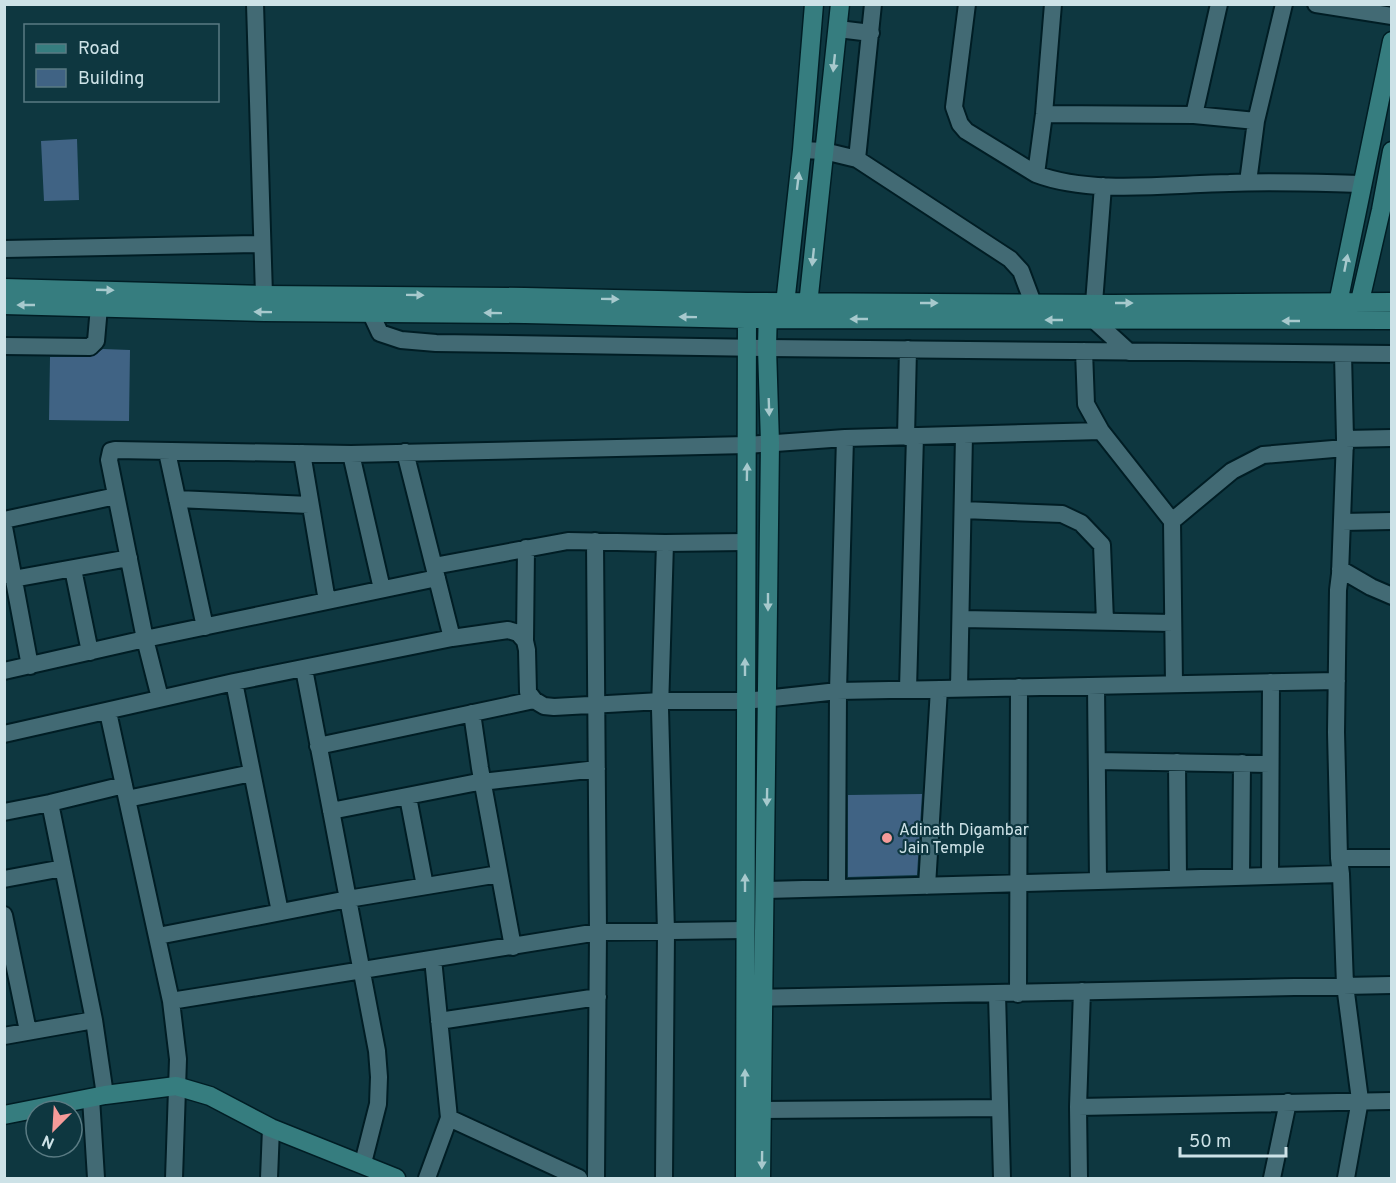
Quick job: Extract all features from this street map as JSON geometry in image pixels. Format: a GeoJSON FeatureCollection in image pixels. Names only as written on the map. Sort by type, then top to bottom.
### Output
{"type":"FeatureCollection","features":[{"type":"Feature","properties":{"kind":"street"},"geometry":{"type":"LineString","coordinates":[[255,4],[264,295]]}},
{"type":"Feature","properties":{"kind":"street"},"geometry":{"type":"LineString","coordinates":[[745,1179],[765,998],[770,443],[767,348],[776,310],[802,150],[814,4]]}},
{"type":"Feature","properties":{"kind":"street"},"geometry":{"type":"LineString","coordinates":[[807,310],[840,4]]}},
{"type":"Feature","properties":{"kind":"street"},"geometry":{"type":"LineString","coordinates":[[857,159],[873,4]]}},
{"type":"Feature","properties":{"kind":"street"},"geometry":{"type":"LineString","coordinates":[[967,4],[954,107],[960,124],[966,131],[1036,174],[1047,178],[1103,186],[1248,182],[1363,184]]}},
{"type":"Feature","properties":{"kind":"street"},"geometry":{"type":"LineString","coordinates":[[1036,174],[1044,114],[1053,4]]}},
{"type":"Feature","properties":{"kind":"street"},"geometry":{"type":"LineString","coordinates":[[1194,116],[1219,4]]}},
{"type":"Feature","properties":{"kind":"street"},"geometry":{"type":"LineString","coordinates":[[1248,182],[1256,121],[1284,4]]}},
{"type":"Feature","properties":{"kind":"street"},"geometry":{"type":"LineString","coordinates":[[1316,4],[1392,16]]}},
{"type":"Feature","properties":{"kind":"street"},"geometry":{"type":"LineString","coordinates":[[838,29],[871,33]]}},
{"type":"Feature","properties":{"kind":"street"},"geometry":{"type":"LineString","coordinates":[[1335,321],[1392,41]]}},
{"type":"Feature","properties":{"kind":"street"},"geometry":{"type":"LineString","coordinates":[[1044,114],[1194,116],[1256,121]]}},
{"type":"Feature","properties":{"kind":"street"},"geometry":{"type":"LineString","coordinates":[[802,150],[824,151],[857,159],[1010,259],[1021,271],[1033,303]]}},
{"type":"Feature","properties":{"kind":"street"},"geometry":{"type":"LineString","coordinates":[[1357,312],[1391,159],[1367,162]]}},
{"type":"Feature","properties":{"kind":"street"},"geometry":{"type":"LineString","coordinates":[[1103,186],[1095,312],[1122,352]]}},
{"type":"Feature","properties":{"kind":"street"},"geometry":{"type":"LineString","coordinates":[[4,249],[261,244]]}},
{"type":"Feature","properties":{"kind":"street"},"geometry":{"type":"LineString","coordinates":[[4,288],[65,297],[99,307],[364,303],[747,310],[1095,312],[1335,321],[1392,302]]}},
{"type":"Feature","properties":{"kind":"street"},"geometry":{"type":"LineString","coordinates":[[4,305],[65,297],[264,295],[321,304]]}},
{"type":"Feature","properties":{"kind":"street"},"geometry":{"type":"LineString","coordinates":[[807,310],[1033,303],[1095,312],[1338,302],[1357,312],[1392,320]]}},
{"type":"Feature","properties":{"kind":"street"},"geometry":{"type":"LineString","coordinates":[[364,303],[380,333],[401,340],[521,345],[1392,354]]}},
{"type":"Feature","properties":{"kind":"street"},"geometry":{"type":"LineString","coordinates":[[4,346],[90,347],[96,341],[99,307]]}},
{"type":"Feature","properties":{"kind":"street"},"geometry":{"type":"LineString","coordinates":[[747,310],[745,999],[761,1179]]}},
{"type":"Feature","properties":{"kind":"street"},"geometry":{"type":"LineString","coordinates":[[908,349],[911,437],[908,689]]}},
{"type":"Feature","properties":{"kind":"street"},"geometry":{"type":"LineString","coordinates":[[1090,351],[1086,404],[1101,431],[1172,520],[1174,684]]}},
{"type":"Feature","properties":{"kind":"street"},"geometry":{"type":"LineString","coordinates":[[1343,354],[1345,444],[1336,732],[1345,985],[1360,1100],[1346,1179]]}},
{"type":"Feature","properties":{"kind":"street"},"geometry":{"type":"LineString","coordinates":[[160,698],[145,639],[109,460],[111,451],[351,454],[747,445],[845,438],[1101,431]]}},
{"type":"Feature","properties":{"kind":"street"},"geometry":{"type":"LineString","coordinates":[[959,688],[964,435]]}},
{"type":"Feature","properties":{"kind":"street"},"geometry":{"type":"LineString","coordinates":[[837,888],[838,691],[845,438]]}},
{"type":"Feature","properties":{"kind":"street"},"geometry":{"type":"LineString","coordinates":[[1172,520],[1227,475],[1263,456],[1392,438]]}},
{"type":"Feature","properties":{"kind":"street"},"geometry":{"type":"LineString","coordinates":[[167,452],[205,627]]}},
{"type":"Feature","properties":{"kind":"street"},"geometry":{"type":"LineString","coordinates":[[405,452],[452,638]]}},
{"type":"Feature","properties":{"kind":"street"},"geometry":{"type":"LineString","coordinates":[[302,453],[327,601]]}},
{"type":"Feature","properties":{"kind":"street"},"geometry":{"type":"LineString","coordinates":[[351,454],[382,589]]}},
{"type":"Feature","properties":{"kind":"street"},"geometry":{"type":"LineString","coordinates":[[4,520],[117,496]]}},
{"type":"Feature","properties":{"kind":"street"},"geometry":{"type":"LineString","coordinates":[[177,500],[309,505]]}},
{"type":"Feature","properties":{"kind":"street"},"geometry":{"type":"LineString","coordinates":[[963,510],[1062,514],[1082,523],[1102,545],[1105,621]]}},
{"type":"Feature","properties":{"kind":"street"},"geometry":{"type":"LineString","coordinates":[[1342,522],[1392,522]]}},
{"type":"Feature","properties":{"kind":"street"},"geometry":{"type":"LineString","coordinates":[[4,527],[30,666]]}},
{"type":"Feature","properties":{"kind":"street"},"geometry":{"type":"LineString","coordinates":[[595,541],[598,932],[596,1179]]}},
{"type":"Feature","properties":{"kind":"street"},"geometry":{"type":"LineString","coordinates":[[4,671],[382,589],[435,572],[553,542],[745,542]]}},
{"type":"Feature","properties":{"kind":"street"},"geometry":{"type":"LineString","coordinates":[[664,1179],[666,932],[661,701],[665,543]]}},
{"type":"Feature","properties":{"kind":"street"},"geometry":{"type":"LineString","coordinates":[[526,548],[525,641],[528,692],[534,700],[544,706],[661,701],[745,701],[838,691],[1337,681]]}},
{"type":"Feature","properties":{"kind":"street"},"geometry":{"type":"LineString","coordinates":[[13,579],[129,558]]}},
{"type":"Feature","properties":{"kind":"street"},"geometry":{"type":"LineString","coordinates":[[73,569],[90,652]]}},
{"type":"Feature","properties":{"kind":"street"},"geometry":{"type":"LineString","coordinates":[[1340,578],[1392,596]]}},
{"type":"Feature","properties":{"kind":"street"},"geometry":{"type":"LineString","coordinates":[[961,619],[1173,623]]}},
{"type":"Feature","properties":{"kind":"street"},"geometry":{"type":"LineString","coordinates":[[4,734],[234,682],[452,638],[508,630],[518,633],[525,641]]}},
{"type":"Feature","properties":{"kind":"street"},"geometry":{"type":"LineString","coordinates":[[304,669],[377,1051],[378,1104],[363,1163]]}},
{"type":"Feature","properties":{"kind":"street"},"geometry":{"type":"LineString","coordinates":[[234,682],[280,912]]}},
{"type":"Feature","properties":{"kind":"street"},"geometry":{"type":"LineString","coordinates":[[1270,682],[1270,876]]}},
{"type":"Feature","properties":{"kind":"street"},"geometry":{"type":"LineString","coordinates":[[1096,686],[1098,881]]}},
{"type":"Feature","properties":{"kind":"street"},"geometry":{"type":"LineString","coordinates":[[1018,994],[1019,687]]}},
{"type":"Feature","properties":{"kind":"street"},"geometry":{"type":"LineString","coordinates":[[927,886],[939,688]]}},
{"type":"Feature","properties":{"kind":"street"},"geometry":{"type":"LineString","coordinates":[[318,746],[534,700]]}},
{"type":"Feature","properties":{"kind":"street"},"geometry":{"type":"LineString","coordinates":[[108,711],[171,1001],[178,1059],[174,1179]]}},
{"type":"Feature","properties":{"kind":"street"},"geometry":{"type":"LineString","coordinates":[[472,713],[513,947]]}},
{"type":"Feature","properties":{"kind":"street"},"geometry":{"type":"LineString","coordinates":[[1096,761],[1270,764]]}},
{"type":"Feature","properties":{"kind":"street"},"geometry":{"type":"LineString","coordinates":[[1177,762],[1178,878]]}},
{"type":"Feature","properties":{"kind":"street"},"geometry":{"type":"LineString","coordinates":[[1242,763],[1242,876]]}},
{"type":"Feature","properties":{"kind":"street"},"geometry":{"type":"LineString","coordinates":[[331,811],[483,782],[597,769]]}},
{"type":"Feature","properties":{"kind":"street"},"geometry":{"type":"LineString","coordinates":[[4,812],[252,773]]}},
{"type":"Feature","properties":{"kind":"street"},"geometry":{"type":"LineString","coordinates":[[408,797],[425,886]]}},
{"type":"Feature","properties":{"kind":"street"},"geometry":{"type":"LineString","coordinates":[[50,803],[93,1020],[98,1096],[96,1179]]}},
{"type":"Feature","properties":{"kind":"street"},"geometry":{"type":"LineString","coordinates":[[766,890],[1270,876],[1392,858]]}},
{"type":"Feature","properties":{"kind":"street"},"geometry":{"type":"LineString","coordinates":[[4,879],[63,868]]}},
{"type":"Feature","properties":{"kind":"street"},"geometry":{"type":"LineString","coordinates":[[158,936],[348,899],[499,874]]}},
{"type":"Feature","properties":{"kind":"street"},"geometry":{"type":"LineString","coordinates":[[4,915],[28,1031]]}},
{"type":"Feature","properties":{"kind":"street"},"geometry":{"type":"LineString","coordinates":[[171,1001],[598,932],[745,930]]}},
{"type":"Feature","properties":{"kind":"street"},"geometry":{"type":"LineString","coordinates":[[426,1179],[448,1118],[433,959]]}},
{"type":"Feature","properties":{"kind":"street"},"geometry":{"type":"LineString","coordinates":[[745,999],[1392,985]]}},
{"type":"Feature","properties":{"kind":"street"},"geometry":{"type":"LineString","coordinates":[[1079,1179],[1078,1107],[1082,991]]}},
{"type":"Feature","properties":{"kind":"street"},"geometry":{"type":"LineString","coordinates":[[998,994],[1002,1179]]}},
{"type":"Feature","properties":{"kind":"street"},"geometry":{"type":"LineString","coordinates":[[439,1021],[598,997]]}},
{"type":"Feature","properties":{"kind":"street"},"geometry":{"type":"LineString","coordinates":[[4,1036],[93,1020]]}},
{"type":"Feature","properties":{"kind":"street"},"geometry":{"type":"LineString","coordinates":[[4,1115],[98,1096],[177,1086],[210,1096],[271,1128],[363,1163],[396,1179]]}},
{"type":"Feature","properties":{"kind":"street"},"geometry":{"type":"LineString","coordinates":[[1078,1107],[1392,1101]]}},
{"type":"Feature","properties":{"kind":"street"},"geometry":{"type":"LineString","coordinates":[[1272,1179],[1288,1102]]}},
{"type":"Feature","properties":{"kind":"street"},"geometry":{"type":"LineString","coordinates":[[754,1109],[1000,1108]]}},
{"type":"Feature","properties":{"kind":"street"},"geometry":{"type":"LineString","coordinates":[[448,1118],[579,1179]]}},
{"type":"Feature","properties":{"kind":"street"},"geometry":{"type":"LineString","coordinates":[[269,1179],[271,1128]]}},
{"type":"Feature","properties":{"kind":"building"},"geometry":{"type":"Polygon","coordinates":[[[77,139],[79,200],[44,201],[41,141],[77,139]]]}},
{"type":"Feature","properties":{"kind":"building"},"geometry":{"type":"Polygon","coordinates":[[[103,349],[130,350],[129,421],[49,420],[50,357],[90,357],[103,349]]]}},
{"type":"Feature","properties":{"kind":"building","name":"Adinath Digambar Jain Temple"},"geometry":{"type":"Polygon","coordinates":[[[922,794],[917,875],[848,877],[848,795],[922,794]]]}},
{"type":"Feature","properties":{"kind":"place","name":"Adinath Digambar Jain Temple"},"geometry":{"type":"Point","coordinates":[887,838]}}]}
